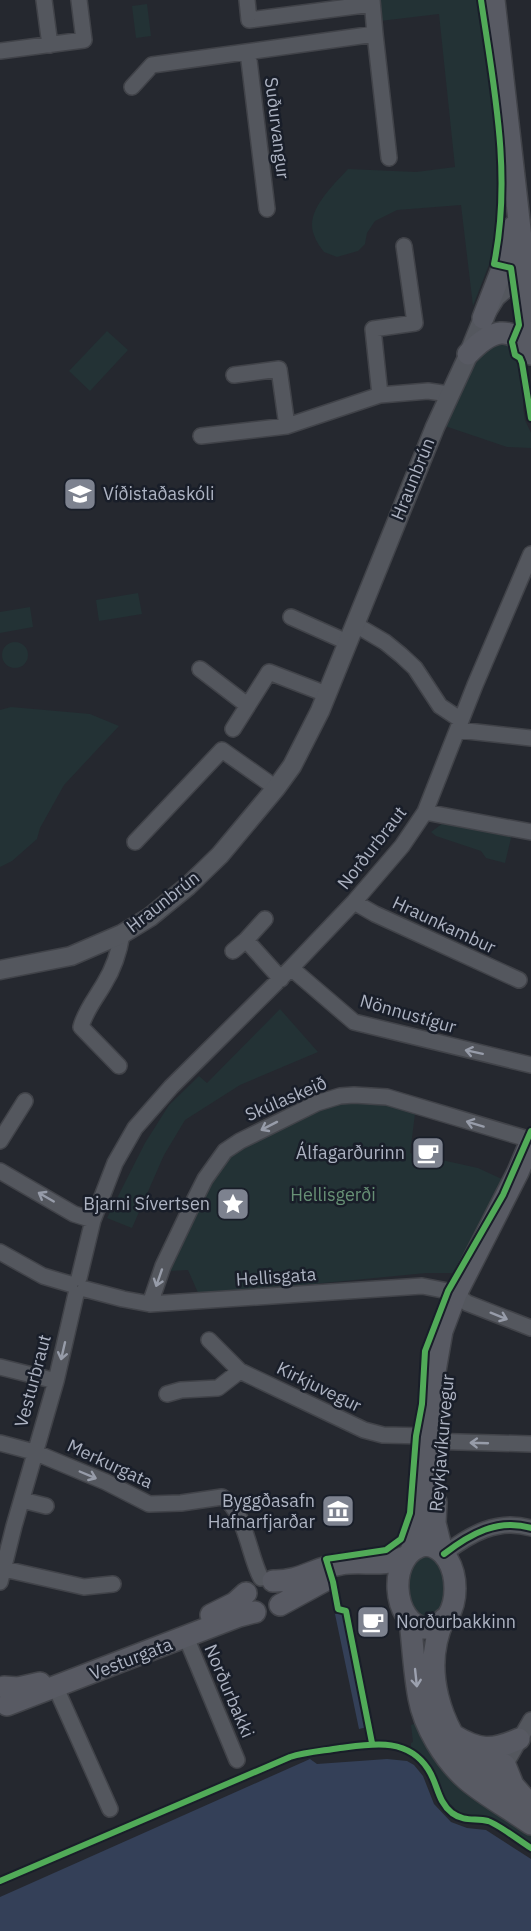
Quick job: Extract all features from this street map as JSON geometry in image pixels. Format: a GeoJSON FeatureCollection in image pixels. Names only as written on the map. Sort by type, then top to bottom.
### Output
{"type":"FeatureCollection","features":[{"type":"Feature","properties":{"kind":"main road"},"geometry":{"type":"LineString","coordinates":[[483,318],[507,256],[524,201],[494,0]]}},
{"type":"Feature","properties":{"kind":"main road"},"geometry":{"type":"LineString","coordinates":[[506,0],[524,201],[531,326]]}},
{"type":"Feature","properties":{"kind":"main road"},"geometry":{"type":"LineString","coordinates":[[468,354],[480,341],[504,332],[515,335],[531,354]]}},
{"type":"Feature","properties":{"kind":"main road","name":"Reykjavíkurvegur"},"geometry":{"type":"LineString","coordinates":[[462,1299],[531,1141]]}},
{"type":"Feature","properties":{"kind":"main road","name":"Reykjavíkurvegur"},"geometry":{"type":"LineString","coordinates":[[443,1553],[435,1523],[430,1394],[442,1331],[462,1299],[531,1171]]}},
{"type":"Feature","properties":{"kind":"main road","name":"Reykjavíkurvegur"},"geometry":{"type":"LineString","coordinates":[[408,1554],[422,1523],[431,1440]]}},
{"type":"Feature","properties":{"kind":"main road"},"geometry":{"type":"LineString","coordinates":[[444,1620],[437,1626],[420,1627],[410,1620],[403,1610],[399,1596],[399,1576],[408,1554],[426,1545],[434,1546],[443,1553],[452,1569],[455,1588],[453,1603],[436,1643],[434,1672],[445,1737],[457,1771],[531,1824]]}},
{"type":"Feature","properties":{"kind":"main road","name":"Vesturgata"},"geometry":{"type":"LineString","coordinates":[[3,1698],[18,1688],[86,1666],[202,1618],[259,1591],[339,1564],[387,1564],[408,1554]]}},
{"type":"Feature","properties":{"kind":"main road"},"geometry":{"type":"LineString","coordinates":[[259,1591],[265,1614],[271,1613],[280,1605],[317,1584],[332,1578],[356,1574],[380,1578],[393,1587],[399,1596]]}},
{"type":"Feature","properties":{"kind":"main road","name":"Vesturgata"},"geometry":{"type":"LineString","coordinates":[[3,1698],[56,1688],[186,1637],[259,1591]]}},
{"type":"Feature","properties":{"kind":"main road"},"geometry":{"type":"LineString","coordinates":[[410,1620],[419,1700],[428,1725],[445,1737],[470,1745],[493,1748],[519,1739]]}},
{"type":"Feature","properties":{"kind":"main road"},"geometry":{"type":"LineString","coordinates":[[445,1737],[464,1765],[479,1769],[505,1765],[513,1785],[531,1807]]}},
{"type":"Feature","properties":{"kind":"main road"},"geometry":{"type":"LineString","coordinates":[[479,1769],[495,1786],[531,1807]]}},
{"type":"Feature","properties":{"kind":"street"},"geometry":{"type":"LineString","coordinates":[[44,0],[50,45]]}},
{"type":"Feature","properties":{"kind":"street"},"geometry":{"type":"LineString","coordinates":[[0,51],[84,40],[79,0]]}},
{"type":"Feature","properties":{"kind":"street"},"geometry":{"type":"LineString","coordinates":[[247,0],[249,20],[282,7],[372,2],[389,158]]}},
{"type":"Feature","properties":{"kind":"street"},"geometry":{"type":"LineString","coordinates":[[132,87],[152,65],[375,34]]}},
{"type":"Feature","properties":{"kind":"street","name":"Suðurvangur"},"geometry":{"type":"LineString","coordinates":[[248,52],[267,209]]}},
{"type":"Feature","properties":{"kind":"street"},"geometry":{"type":"LineString","coordinates":[[380,395],[373,329],[415,322],[404,246]]}},
{"type":"Feature","properties":{"kind":"street"},"geometry":{"type":"LineString","coordinates":[[483,318],[528,287]]}},
{"type":"Feature","properties":{"kind":"street","name":"Hraunbrún"},"geometry":{"type":"LineString","coordinates":[[0,970],[71,956],[122,934],[150,917],[188,886],[220,855],[276,788],[292,766],[326,694],[449,394],[483,318]]}},
{"type":"Feature","properties":{"kind":"street"},"geometry":{"type":"LineString","coordinates":[[234,375],[279,369],[288,426]]}},
{"type":"Feature","properties":{"kind":"street"},"geometry":{"type":"LineString","coordinates":[[201,436],[288,426],[380,395],[428,390],[449,394]]}},
{"type":"Feature","properties":{"kind":"street","name":"Norðurbraut"},"geometry":{"type":"LineString","coordinates":[[93,1220],[115,1163],[135,1128],[171,1087],[354,902],[402,846],[424,812],[531,554]]}},
{"type":"Feature","properties":{"kind":"street"},"geometry":{"type":"LineString","coordinates":[[291,617],[347,642]]}},
{"type":"Feature","properties":{"kind":"street"},"geometry":{"type":"LineString","coordinates":[[356,625],[386,642],[401,655],[414,668],[440,706],[459,725],[531,738]]}},
{"type":"Feature","properties":{"kind":"street"},"geometry":{"type":"LineString","coordinates":[[200,669],[247,705]]}},
{"type":"Feature","properties":{"kind":"street"},"geometry":{"type":"LineString","coordinates":[[232,729],[269,672],[326,694]]}},
{"type":"Feature","properties":{"kind":"street"},"geometry":{"type":"LineString","coordinates":[[135,842],[222,750],[276,788]]}},
{"type":"Feature","properties":{"kind":"street"},"geometry":{"type":"LineString","coordinates":[[424,812],[531,832]]}},
{"type":"Feature","properties":{"kind":"street","name":"Hraunkambur"},"geometry":{"type":"LineString","coordinates":[[354,902],[375,914],[519,980]]}},
{"type":"Feature","properties":{"kind":"street"},"geometry":{"type":"LineString","coordinates":[[233,951],[266,919]]}},
{"type":"Feature","properties":{"kind":"street","name":"Hraunbrún"},"geometry":{"type":"LineString","coordinates":[[119,1066],[81,1027],[83,1018],[119,955],[122,934]]}},
{"type":"Feature","properties":{"kind":"street"},"geometry":{"type":"LineString","coordinates":[[246,940],[286,973]]}},
{"type":"Feature","properties":{"kind":"street","name":"Nönnustígur"},"geometry":{"type":"LineString","coordinates":[[286,973],[354,1022],[531,1065]]}},
{"type":"Feature","properties":{"kind":"street","name":"Skúlaskeið"},"geometry":{"type":"LineString","coordinates":[[150,1304],[163,1266],[195,1199],[225,1151],[240,1140],[317,1103],[340,1096],[387,1097],[531,1141]]}},
{"type":"Feature","properties":{"kind":"street"},"geometry":{"type":"LineString","coordinates":[[0,1141],[25,1101]]}},
{"type":"Feature","properties":{"kind":"street"},"geometry":{"type":"LineString","coordinates":[[0,1171],[74,1214],[93,1220]]}},
{"type":"Feature","properties":{"kind":"street","name":"Vesturbraut"},"geometry":{"type":"LineString","coordinates":[[2,1576],[7,1525],[22,1500],[56,1381],[93,1220]]}},
{"type":"Feature","properties":{"kind":"street","name":"Hellisgata"},"geometry":{"type":"LineString","coordinates":[[2,1258],[43,1276],[123,1299],[150,1304],[422,1287],[462,1299],[531,1328]]}},
{"type":"Feature","properties":{"kind":"street","name":"Kirkjuvegur"},"geometry":{"type":"LineString","coordinates":[[209,1340],[240,1371],[364,1430],[383,1435],[431,1440],[531,1444]]}},
{"type":"Feature","properties":{"kind":"street"},"geometry":{"type":"LineString","coordinates":[[0,1367],[56,1381]]}},
{"type":"Feature","properties":{"kind":"street"},"geometry":{"type":"LineString","coordinates":[[167,1394],[181,1390],[218,1388],[240,1371]]}},
{"type":"Feature","properties":{"kind":"street"},"geometry":{"type":"LineString","coordinates":[[0,1443],[34,1452]]}},
{"type":"Feature","properties":{"kind":"street","name":"Merkurgata"},"geometry":{"type":"LineString","coordinates":[[34,1452],[106,1482],[148,1504],[181,1503],[216,1496],[227,1499],[236,1511],[245,1534],[255,1567],[259,1591]]}},
{"type":"Feature","properties":{"kind":"street"},"geometry":{"type":"LineString","coordinates":[[22,1500],[46,1506]]}},
{"type":"Feature","properties":{"kind":"street"},"geometry":{"type":"LineString","coordinates":[[443,1553],[471,1535],[493,1526],[517,1525],[531,1528]]}},
{"type":"Feature","properties":{"kind":"street"},"geometry":{"type":"LineString","coordinates":[[2,1576],[84,1587],[113,1584]]}},
{"type":"Feature","properties":{"kind":"street","name":"Norðurbakki"},"geometry":{"type":"LineString","coordinates":[[186,1637],[237,1760]]}},
{"type":"Feature","properties":{"kind":"street"},"geometry":{"type":"LineString","coordinates":[[56,1688],[110,1809]]}},
{"type":"Feature","properties":{"kind":"street"},"geometry":{"type":"LineString","coordinates":[[505,1765],[531,1720]]}},
{"type":"Feature","properties":{"kind":"green space"},"geometry":{"type":"Polygon","coordinates":[[[378,0],[489,0],[508,161],[506,203],[490,262],[473,306],[461,205],[397,210],[375,221],[367,233],[365,244],[358,251],[337,257],[324,252],[314,235],[313,217],[317,208],[328,191],[348,169],[416,172],[455,167],[439,14],[380,21],[378,0]]]}},
{"type":"Feature","properties":{"kind":"green space"},"geometry":{"type":"Polygon","coordinates":[[[147,4],[151,36],[136,38],[132,6],[147,4]]]}},
{"type":"Feature","properties":{"kind":"green space"},"geometry":{"type":"Polygon","coordinates":[[[107,331],[128,350],[90,391],[69,371],[107,331]]]}},
{"type":"Feature","properties":{"kind":"green space"},"geometry":{"type":"Polygon","coordinates":[[[503,339],[523,351],[527,377],[523,392],[523,407],[525,420],[531,433],[531,448],[507,447],[442,425],[481,354],[503,339]]]}},
{"type":"Feature","properties":{"kind":"green space"},"geometry":{"type":"Polygon","coordinates":[[[138,593],[142,614],[99,621],[96,600],[138,593]]]}},
{"type":"Feature","properties":{"kind":"green space"},"geometry":{"type":"Polygon","coordinates":[[[30,607],[33,627],[0,633],[0,612],[30,607]]]}},
{"type":"Feature","properties":{"kind":"green space"},"geometry":{"type":"Polygon","coordinates":[[[15,642],[24,646],[28,655],[24,664],[15,668],[6,664],[2,655],[6,646],[15,642]]]}},
{"type":"Feature","properties":{"kind":"green space"},"geometry":{"type":"Polygon","coordinates":[[[11,707],[90,714],[119,726],[64,785],[40,828],[37,839],[12,861],[0,867],[0,710],[11,707]]]}},
{"type":"Feature","properties":{"kind":"green space"},"geometry":{"type":"Polygon","coordinates":[[[443,823],[512,834],[505,863],[486,858],[481,851],[436,836],[431,832],[443,823]]]}},
{"type":"Feature","properties":{"kind":"green space"},"geometry":{"type":"Polygon","coordinates":[[[280,1009],[318,1052],[240,1085],[185,1120],[164,1155],[132,1228],[107,1218],[145,1143],[169,1105],[199,1076],[207,1083],[280,1009]]]}},
{"type":"Feature","properties":{"kind":"green space","name":"Hellisgerði"},"geometry":{"type":"Polygon","coordinates":[[[353,1098],[397,1106],[415,1114],[410,1153],[478,1168],[504,1180],[470,1242],[458,1273],[426,1273],[199,1295],[188,1270],[169,1271],[199,1196],[230,1150],[283,1122],[353,1098]]]}},
{"type":"Feature","properties":{"kind":"green space"},"geometry":{"type":"Polygon","coordinates":[[[438,1554],[450,1599],[432,1623],[406,1607],[409,1560],[413,1556],[438,1554]]]}},
{"type":"Feature","properties":{"kind":"green space"},"geometry":{"type":"Polygon","coordinates":[[[419,1722],[531,1834],[531,1846],[493,1821],[462,1815],[445,1803],[428,1762],[411,1748],[413,1742],[411,1725],[419,1722]]]}},
{"type":"Feature","properties":{"kind":"water"},"geometry":{"type":"Polygon","coordinates":[[[343,1612],[367,1727],[359,1729],[335,1614],[343,1612]]]}},
{"type":"Feature","properties":{"kind":"water"},"geometry":{"type":"Polygon","coordinates":[[[310,1759],[317,1764],[387,1759],[407,1761],[414,1765],[423,1776],[434,1804],[451,1822],[467,1828],[486,1830],[531,1859],[531,1931],[0,1931],[0,1897],[310,1759]]]}},
{"type":"Feature","properties":{"kind":"cycle path"},"geometry":{"type":"LineString","coordinates":[[481,0],[496,99],[501,165],[499,231],[494,264],[511,268],[519,325],[512,342],[515,355],[522,363],[531,418]]}},
{"type":"Feature","properties":{"kind":"cycle path"},"geometry":{"type":"LineString","coordinates":[[372,1743],[346,1611],[338,1609],[326,1559],[386,1550],[401,1539],[410,1513],[416,1436],[422,1404],[425,1351],[448,1291],[503,1195],[531,1131]]}},
{"type":"Feature","properties":{"kind":"cycle path"},"geometry":{"type":"LineString","coordinates":[[444,1554],[474,1534],[485,1530],[507,1525],[531,1528]]}},
{"type":"Feature","properties":{"kind":"cycle path"},"geometry":{"type":"LineString","coordinates":[[0,1881],[290,1757],[376,1744],[399,1747],[420,1759],[428,1769],[443,1803],[456,1816],[488,1821],[531,1848]]}},
{"type":"Feature","properties":{"kind":"place","name":"Víðistaðaskóli"},"geometry":{"type":"Point","coordinates":[80,494]}},
{"type":"Feature","properties":{"kind":"place","name":"Álfagarðurinn"},"geometry":{"type":"Point","coordinates":[428,1153]}},
{"type":"Feature","properties":{"kind":"place","name":"Bjarni Sívertsen"},"geometry":{"type":"Point","coordinates":[233,1204]}},
{"type":"Feature","properties":{"kind":"place","name":"Byggðasafn Hafnarfjarðar"},"geometry":{"type":"Point","coordinates":[338,1511]}},
{"type":"Feature","properties":{"kind":"place","name":"Norðurbakkinn"},"geometry":{"type":"Point","coordinates":[373,1622]}}]}
